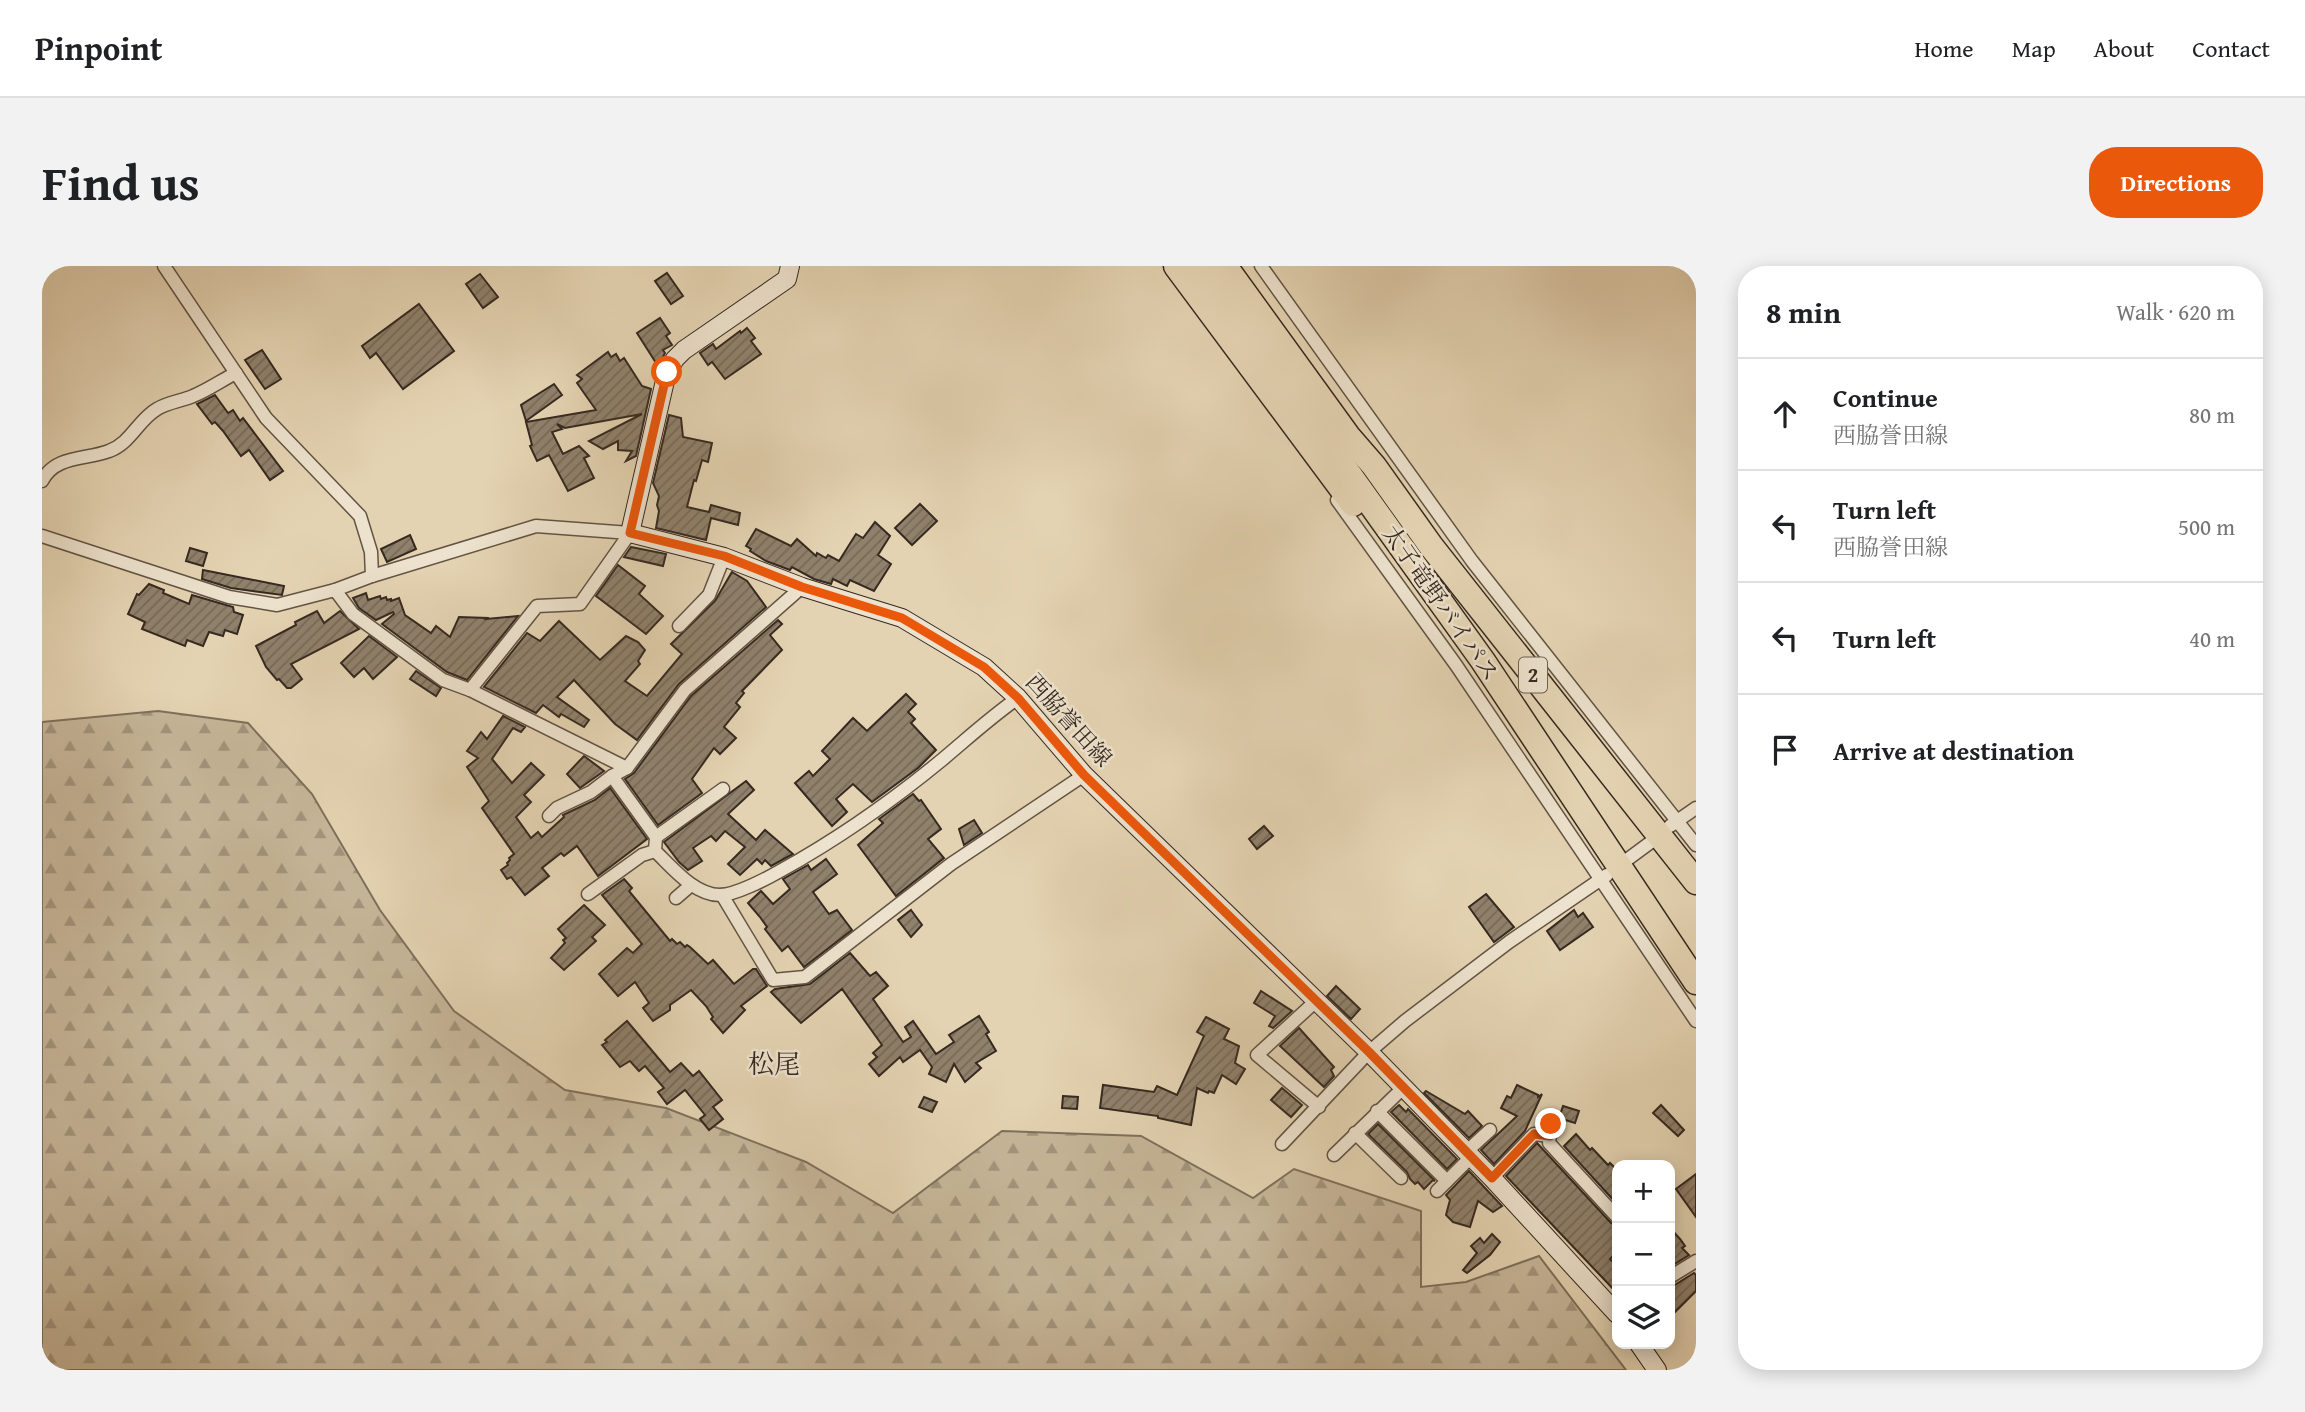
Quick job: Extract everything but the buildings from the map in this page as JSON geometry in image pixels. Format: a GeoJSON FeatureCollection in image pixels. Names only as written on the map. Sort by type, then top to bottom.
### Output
{"type":"FeatureCollection","features":[{"type":"Feature","properties":{"kind":"highway"},"geometry":{"type":"LineString","coordinates":[[1176,266],[1339,442]]}},
{"type":"Feature","properties":{"kind":"highway","name":"太子竜野バイパス"},"geometry":{"type":"LineString","coordinates":[[1199,266],[1339,442],[1374,466],[1440,556],[1696,882]]}},
{"type":"Feature","properties":{"kind":"highway","name":"太子竜野バイパス"},"geometry":{"type":"LineString","coordinates":[[1225,266],[1696,982]]}},
{"type":"Feature","properties":{"kind":"highway"},"geometry":{"type":"LineString","coordinates":[[1245,266],[1339,442]]}},
{"type":"Feature","properties":{"kind":"main road"},"geometry":{"type":"LineString","coordinates":[[630,533],[667,372],[684,350],[787,279],[790,266]]}},
{"type":"Feature","properties":{"kind":"main road","name":"西脇誉田線"},"geometry":{"type":"LineString","coordinates":[[630,533],[724,556],[802,587],[902,618],[984,667],[1018,698],[1084,775],[1369,1052],[1469,1154],[1612,1309]]}},
{"type":"Feature","properties":{"kind":"main road"},"geometry":{"type":"LineString","coordinates":[[1642,1349],[1657,1370]]}},
{"type":"Feature","properties":{"kind":"street"},"geometry":{"type":"LineString","coordinates":[[164,266],[266,418],[360,516],[370,552],[372,576]]}},
{"type":"Feature","properties":{"kind":"street"},"geometry":{"type":"LineString","coordinates":[[1164,266],[1456,665],[1604,877],[1616,905],[1696,1021]]}},
{"type":"Feature","properties":{"kind":"street"},"geometry":{"type":"LineString","coordinates":[[1261,266],[1472,561],[1674,824],[1696,845]]}},
{"type":"Feature","properties":{"kind":"street"},"geometry":{"type":"LineString","coordinates":[[42,481],[44,476],[62,462],[109,452],[127,442],[145,417],[160,407],[193,396],[236,373]]}},
{"type":"Feature","properties":{"kind":"street"},"geometry":{"type":"LineString","coordinates":[[42,536],[229,597],[277,605],[335,590],[372,576],[536,526],[630,533]]}},
{"type":"Feature","properties":{"kind":"street"},"geometry":{"type":"LineString","coordinates":[[470,690],[537,606],[580,604],[630,533]]}},
{"type":"Feature","properties":{"kind":"street"},"geometry":{"type":"LineString","coordinates":[[679,626],[709,595],[724,556]]}},
{"type":"Feature","properties":{"kind":"street"},"geometry":{"type":"LineString","coordinates":[[550,816],[557,808],[591,792],[627,768],[685,690],[802,587]]}},
{"type":"Feature","properties":{"kind":"street"},"geometry":{"type":"LineString","coordinates":[[335,590],[353,614],[443,680],[470,690],[627,768]]}},
{"type":"Feature","properties":{"kind":"street"},"geometry":{"type":"LineString","coordinates":[[655,851],[691,885],[712,894],[722,895],[766,878],[818,850],[880,808],[944,758],[994,714],[1018,698]]}},
{"type":"Feature","properties":{"kind":"street"},"geometry":{"type":"LineString","coordinates":[[722,895],[772,980],[805,976],[951,864],[1084,775]]}},
{"type":"Feature","properties":{"kind":"street"},"geometry":{"type":"LineString","coordinates":[[612,776],[656,836],[655,851]]}},
{"type":"Feature","properties":{"kind":"street"},"geometry":{"type":"LineString","coordinates":[[656,836],[723,789]]}},
{"type":"Feature","properties":{"kind":"street"},"geometry":{"type":"LineString","coordinates":[[1674,824],[1696,808]]}},
{"type":"Feature","properties":{"kind":"street"},"geometry":{"type":"LineString","coordinates":[[1628,859],[1651,842]]}},
{"type":"Feature","properties":{"kind":"street"},"geometry":{"type":"LineString","coordinates":[[588,894],[642,855],[655,851]]}},
{"type":"Feature","properties":{"kind":"street"},"geometry":{"type":"LineString","coordinates":[[1282,1144],[1369,1052],[1405,1021],[1509,942],[1604,877]]}},
{"type":"Feature","properties":{"kind":"street"},"geometry":{"type":"LineString","coordinates":[[677,898],[691,885]]}},
{"type":"Feature","properties":{"kind":"street"},"geometry":{"type":"LineString","coordinates":[[1316,1001],[1257,1055],[1319,1107]]}},
{"type":"Feature","properties":{"kind":"street"},"geometry":{"type":"LineString","coordinates":[[1334,1155],[1403,1088]]}},
{"type":"Feature","properties":{"kind":"street"},"geometry":{"type":"LineString","coordinates":[[1377,1111],[1442,1186],[1490,1130]]}},
{"type":"Feature","properties":{"kind":"street"},"geometry":{"type":"LineString","coordinates":[[1492,1178],[1534,1134],[1551,1130],[1549,1143],[1612,1212]]}},
{"type":"Feature","properties":{"kind":"street"},"geometry":{"type":"LineString","coordinates":[[1355,1133],[1401,1178]]}},
{"type":"Feature","properties":{"kind":"street"},"geometry":{"type":"LineString","coordinates":[[1675,1273],[1696,1261]]}},
{"type":"Feature","properties":{"kind":"green space"},"geometry":{"type":"Polygon","coordinates":[[[158,711],[248,723],[312,794],[380,910],[454,1011],[565,1090],[666,1108],[806,1162],[893,1213],[1002,1131],[1141,1136],[1253,1198],[1294,1169],[1421,1211],[1421,1287],[1466,1282],[1539,1256],[1626,1370],[42,1370],[42,722],[158,711]]]}},
{"type":"Feature","properties":{"kind":"district","name":"松尾"},"geometry":{"type":"Point","coordinates":[774,1064]}},
{"type":"Feature","properties":{"kind":"route"},"geometry":{"type":"LineString","coordinates":[[667,372],[630,533],[724,556],[802,587],[902,618],[984,667],[1018,698],[1084,775],[1369,1052],[1492,1178],[1534,1134],[1550,1136],[1551,1124]]}}]}
